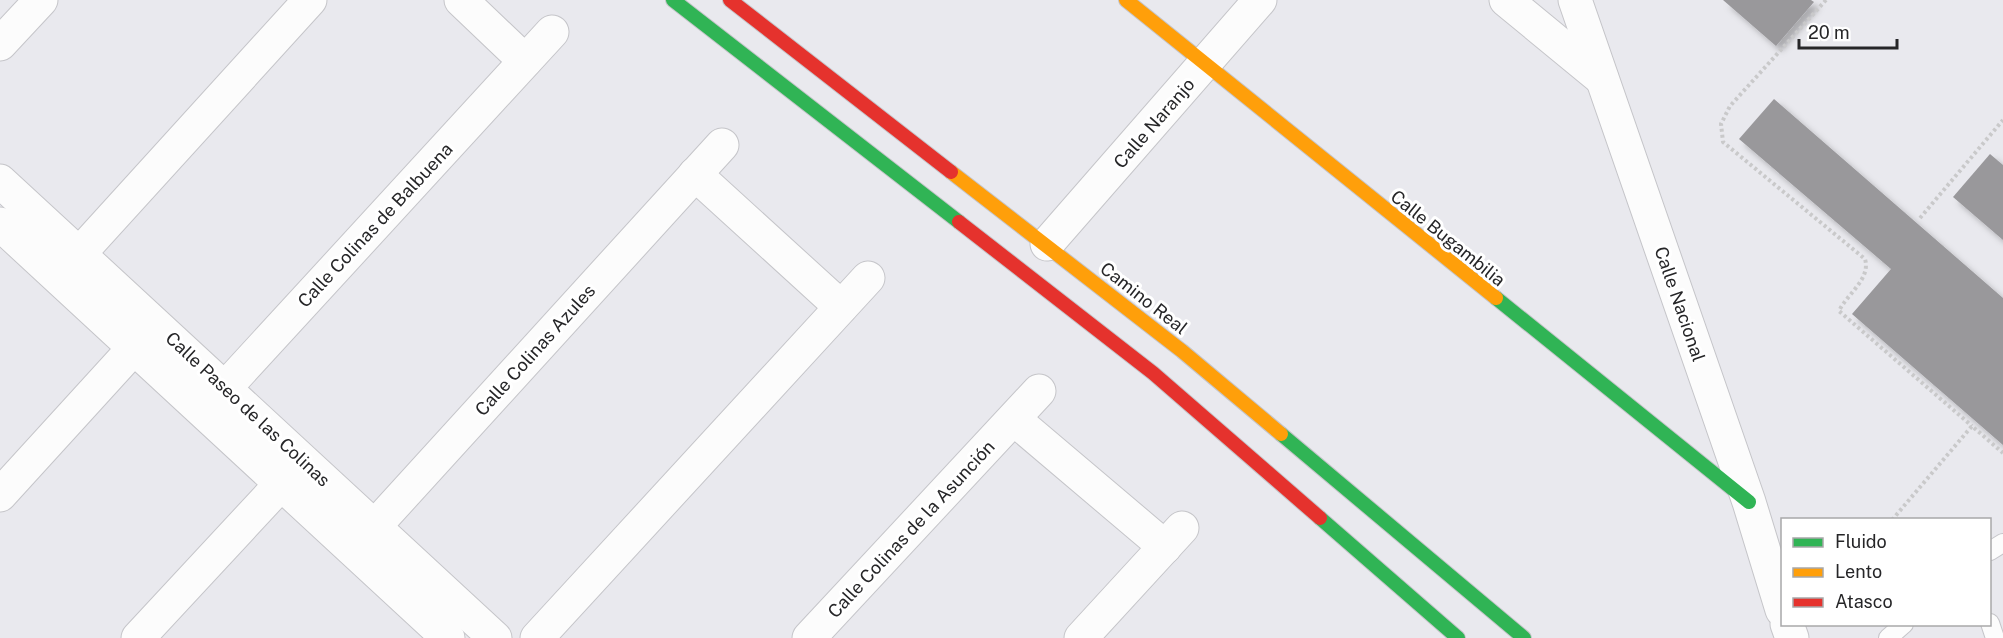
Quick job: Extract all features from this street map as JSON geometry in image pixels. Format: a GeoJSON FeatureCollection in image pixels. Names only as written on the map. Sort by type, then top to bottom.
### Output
{"type":"FeatureCollection","features":[{"type":"Feature","properties":{"kind":"street"},"geometry":{"type":"LineString","coordinates":[[0,44],[41,0]]}},
{"type":"Feature","properties":{"kind":"street"},"geometry":{"type":"LineString","coordinates":[[79,254],[310,0]]}},
{"type":"Feature","properties":{"kind":"street"},"geometry":{"type":"LineString","coordinates":[[461,0],[525,62]]}},
{"type":"Feature","properties":{"kind":"street"},"geometry":{"type":"LineString","coordinates":[[673,0],[1153,373],[1458,638]]}},
{"type":"Feature","properties":{"kind":"street","name":"Camino Real"},"geometry":{"type":"LineString","coordinates":[[730,0],[1182,351],[1524,638]]}},
{"type":"Feature","properties":{"kind":"street","name":"Calle Bugambilia"},"geometry":{"type":"LineString","coordinates":[[1126,0],[1749,502]]}},
{"type":"Feature","properties":{"kind":"street","name":"Calle Naranjo"},"geometry":{"type":"LineString","coordinates":[[1047,244],[1260,0]]}},
{"type":"Feature","properties":{"kind":"street"},"geometry":{"type":"LineString","coordinates":[[1506,0],[1603,80]]}},
{"type":"Feature","properties":{"kind":"street","name":"Calle Nacional"},"geometry":{"type":"LineString","coordinates":[[1575,0],[1749,502],[1781,607]]}},
{"type":"Feature","properties":{"kind":"street","name":"Calle Colinas de Balbuena"},"geometry":{"type":"LineString","coordinates":[[225,388],[552,32]]}},
{"type":"Feature","properties":{"kind":"street","name":"Calle Colinas Azules"},"geometry":{"type":"LineString","coordinates":[[375,526],[722,146]]}},
{"type":"Feature","properties":{"kind":"street"},"geometry":{"type":"LineString","coordinates":[[695,174],[841,307]]}},
{"type":"Feature","properties":{"kind":"street","name":"Calle Paseo de las Colinas"},"geometry":{"type":"LineString","coordinates":[[0,182],[495,638]]}},
{"type":"Feature","properties":{"kind":"street","name":"Calle Paseo de las Colinas"},"geometry":{"type":"LineString","coordinates":[[0,224],[448,638]]}},
{"type":"Feature","properties":{"kind":"street"},"geometry":{"type":"LineString","coordinates":[[537,638],[868,278]]}},
{"type":"Feature","properties":{"kind":"street"},"geometry":{"type":"LineString","coordinates":[[0,495],[134,348]]}},
{"type":"Feature","properties":{"kind":"street","name":"Calle Colinas de la Asunción"},"geometry":{"type":"LineString","coordinates":[[809,638],[1038,391]]}},
{"type":"Feature","properties":{"kind":"street"},"geometry":{"type":"LineString","coordinates":[[1014,419],[1173,538],[1082,638]]}},
{"type":"Feature","properties":{"kind":"street"},"geometry":{"type":"LineString","coordinates":[[138,638],[281,484]]}},
{"type":"Feature","properties":{"kind":"lane"},"geometry":{"type":"LineString","coordinates":[[1888,638],[1902,626]]}},
{"type":"Feature","properties":{"kind":"path"},"geometry":{"type":"LineString","coordinates":[[1826,0],[1730,106],[1721,124],[1723,142],[1865,259],[1867,267],[1865,274],[1839,311],[2003,453]]}},
{"type":"Feature","properties":{"kind":"path"},"geometry":{"type":"LineString","coordinates":[[1920,218],[2003,120]]}},
{"type":"Feature","properties":{"kind":"path"},"geometry":{"type":"LineString","coordinates":[[1894,518],[1972,426]]}},
{"type":"Feature","properties":{"kind":"building"},"geometry":{"type":"Polygon","coordinates":[[[1723,0],[1811,0],[1814,2],[1776,46],[1723,0]]]}},
{"type":"Feature","properties":{"kind":"building"},"geometry":{"type":"Polygon","coordinates":[[[1774,99],[2003,298],[2003,445],[1852,314],[1891,269],[1739,139],[1774,99]]]}},
{"type":"Feature","properties":{"kind":"building"},"geometry":{"type":"Polygon","coordinates":[[[1990,154],[2003,165],[2003,240],[1953,197],[1990,154]]]}},
{"type":"Feature","properties":{"kind":"traffic: fast"},"geometry":{"type":"LineString","coordinates":[[673,0],[959,222]]}},
{"type":"Feature","properties":{"kind":"traffic: fast"},"geometry":{"type":"LineString","coordinates":[[1496,298],[1749,502]]}},
{"type":"Feature","properties":{"kind":"traffic: fast"},"geometry":{"type":"LineString","coordinates":[[1281,434],[1524,638]]}},
{"type":"Feature","properties":{"kind":"traffic: fast"},"geometry":{"type":"LineString","coordinates":[[1320,518],[1458,638]]}},
{"type":"Feature","properties":{"kind":"traffic: slow"},"geometry":{"type":"LineString","coordinates":[[1126,0],[1496,298]]}},
{"type":"Feature","properties":{"kind":"traffic: slow"},"geometry":{"type":"LineString","coordinates":[[951,172],[1182,351],[1281,434]]}},
{"type":"Feature","properties":{"kind":"traffic: jam"},"geometry":{"type":"LineString","coordinates":[[730,0],[951,172]]}},
{"type":"Feature","properties":{"kind":"traffic: jam"},"geometry":{"type":"LineString","coordinates":[[959,222],[1153,373],[1320,518]]}}]}
